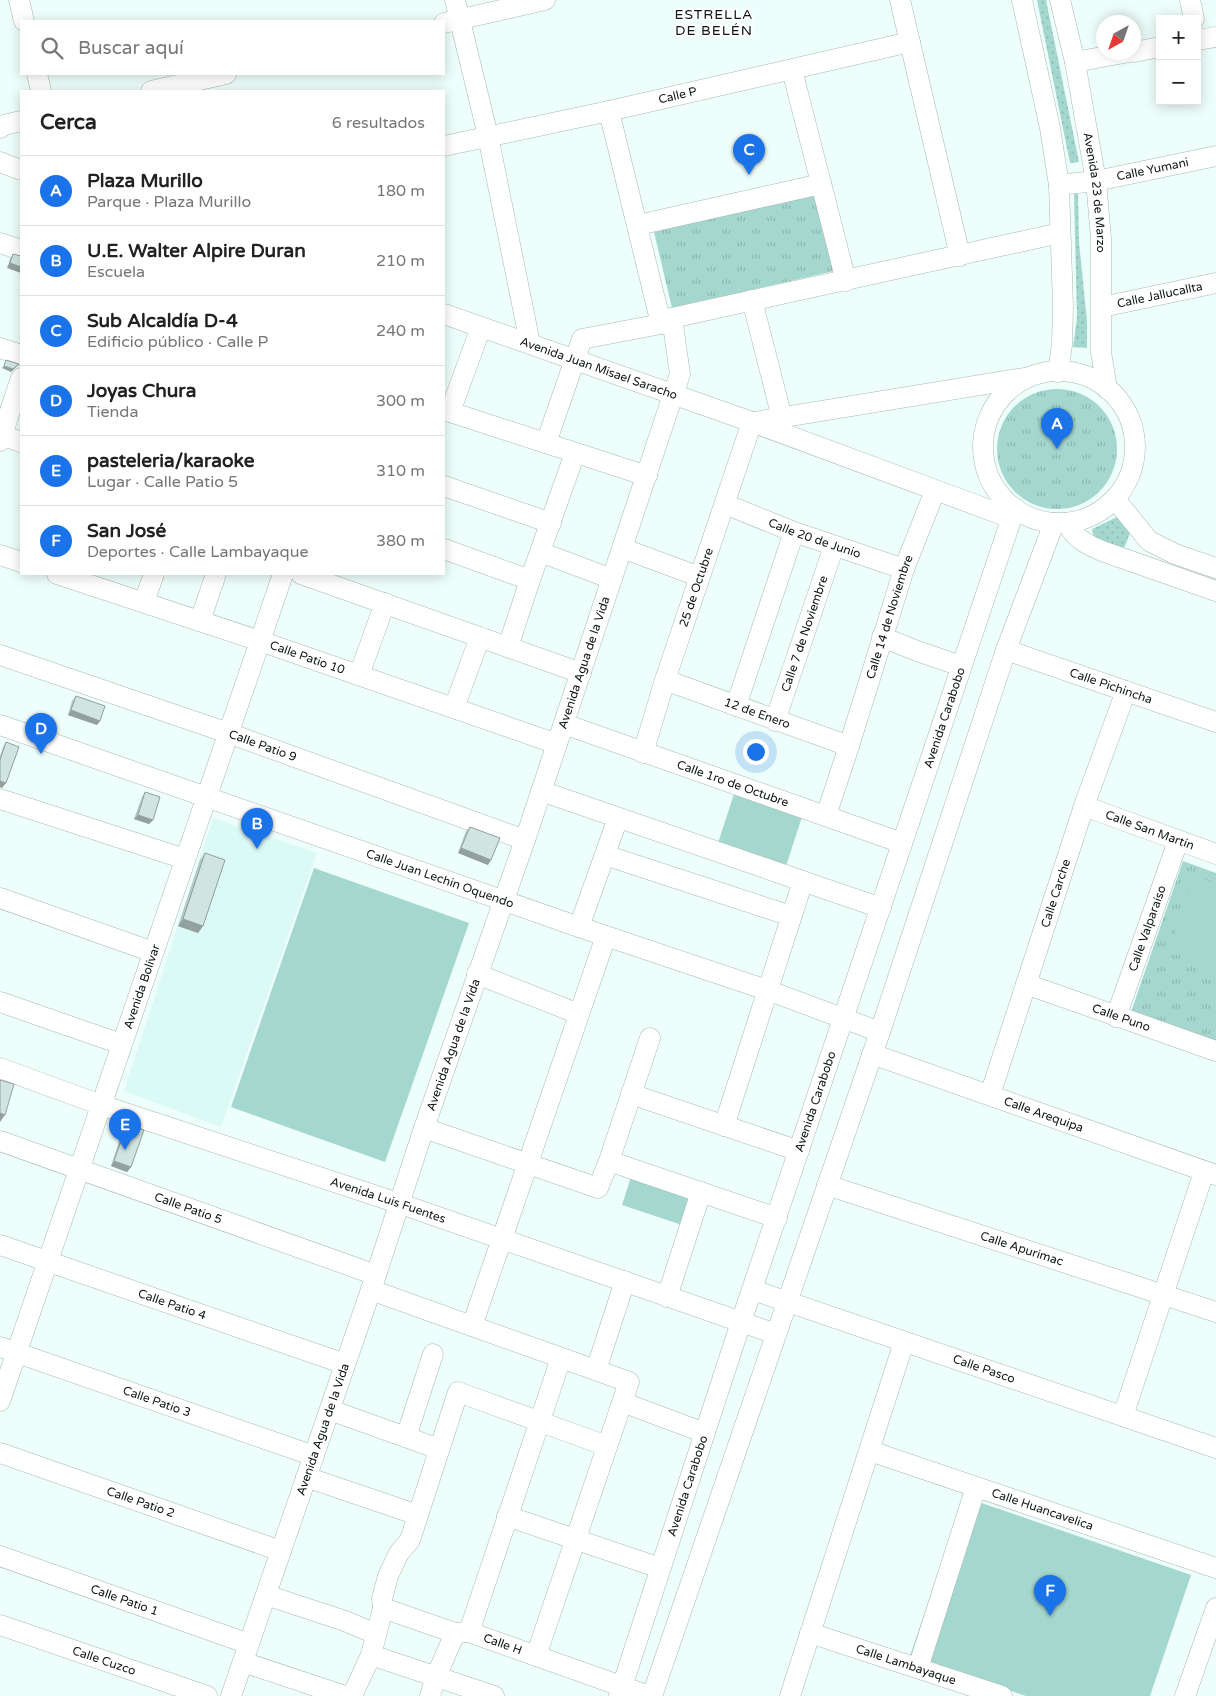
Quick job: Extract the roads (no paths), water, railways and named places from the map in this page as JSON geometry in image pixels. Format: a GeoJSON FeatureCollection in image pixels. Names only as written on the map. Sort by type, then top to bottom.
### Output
{"type":"FeatureCollection","features":[{"type":"Feature","properties":{"kind":"street"},"geometry":{"type":"LineString","coordinates":[[19,0],[24,20]]}},
{"type":"Feature","properties":{"kind":"street"},"geometry":{"type":"LineString","coordinates":[[530,343],[488,136],[452,14],[545,0]]}},
{"type":"Feature","properties":{"kind":"street"},"geometry":{"type":"LineString","coordinates":[[900,0],[960,256]]}},
{"type":"Feature","properties":{"kind":"street"},"geometry":{"type":"LineString","coordinates":[[1022,0],[1050,128],[1059,185],[1063,307],[1062,345],[1058,372]]}},
{"type":"Feature","properties":{"kind":"street","name":"Avenida 23 de Marzo"},"geometry":{"type":"LineString","coordinates":[[1060,0],[1075,62],[1096,181],[1101,238],[1101,352],[1107,389]]}},
{"type":"Feature","properties":{"kind":"street"},"geometry":{"type":"LineString","coordinates":[[1190,0],[1193,15]]}},
{"type":"Feature","properties":{"kind":"street","name":"Calle P"},"geometry":{"type":"LineString","coordinates":[[445,146],[609,111],[910,42]]}},
{"type":"Feature","properties":{"kind":"street"},"geometry":{"type":"LineString","coordinates":[[1141,51],[1156,48]]}},
{"type":"Feature","properties":{"kind":"street"},"geometry":{"type":"LineString","coordinates":[[1075,62],[1096,58]]}},
{"type":"Feature","properties":{"kind":"street"},"geometry":{"type":"LineString","coordinates":[[792,70],[846,281]]}},
{"type":"Feature","properties":{"kind":"street"},"geometry":{"type":"LineString","coordinates":[[37,75],[41,90]]}},
{"type":"Feature","properties":{"kind":"street"},"geometry":{"type":"LineString","coordinates":[[154,90],[222,75]]}},
{"type":"Feature","properties":{"kind":"street","name":"Avenida Agua de la Vida"},"geometry":{"type":"LineString","coordinates":[[231,1696],[330,1410],[398,1202],[502,900],[525,840],[680,374],[638,225],[609,111]]}},
{"type":"Feature","properties":{"kind":"street"},"geometry":{"type":"LineString","coordinates":[[0,128],[4,125],[20,121]]}},
{"type":"Feature","properties":{"kind":"street","name":"Calle Yumani"},"geometry":{"type":"LineString","coordinates":[[1059,185],[1096,181],[1216,156]]}},
{"type":"Feature","properties":{"kind":"street"},"geometry":{"type":"LineString","coordinates":[[0,162],[20,170]]}},
{"type":"Feature","properties":{"kind":"street"},"geometry":{"type":"LineString","coordinates":[[638,225],[821,184]]}},
{"type":"Feature","properties":{"kind":"street"},"geometry":{"type":"LineString","coordinates":[[546,443],[582,339],[1060,233]]}},
{"type":"Feature","properties":{"kind":"street"},"geometry":{"type":"LineString","coordinates":[[0,243],[20,250]]}},
{"type":"Feature","properties":{"kind":"street","name":"Calle Jallucallta"},"geometry":{"type":"LineString","coordinates":[[1102,307],[1216,283]]}},
{"type":"Feature","properties":{"kind":"street"},"geometry":{"type":"LineString","coordinates":[[752,300],[782,418]]}},
{"type":"Feature","properties":{"kind":"street","name":"Avenida Juan Misael Saracho"},"geometry":{"type":"LineString","coordinates":[[445,314],[752,422],[935,491],[1013,513]]}},
{"type":"Feature","properties":{"kind":"street"},"geometry":{"type":"LineString","coordinates":[[481,326],[447,411],[647,476]]}},
{"type":"Feature","properties":{"kind":"street"},"geometry":{"type":"LineString","coordinates":[[0,348],[20,355]]}},
{"type":"Feature","properties":{"kind":"street"},"geometry":{"type":"LineString","coordinates":[[1058,372],[1084,376],[1107,389],[1118,400],[1127,414],[1133,430],[1135,446],[1132,471],[1115,500],[1093,515],[1061,523],[1037,520],[1013,513],[997,491],[990,476],[984,453],[984,436],[992,413],[1001,399],[1019,383],[1034,376],[1058,372]]}},
{"type":"Feature","properties":{"kind":"street","name":"Avenida Juan Misael Saracho"},"geometry":{"type":"LineString","coordinates":[[752,422],[1034,376]]}},
{"type":"Feature","properties":{"kind":"street"},"geometry":{"type":"LineString","coordinates":[[20,381],[1,438],[20,442]]}},
{"type":"Feature","properties":{"kind":"street","name":"25 de Octubre"},"geometry":{"type":"LineString","coordinates":[[643,753],[665,680],[752,422]]}},
{"type":"Feature","properties":{"kind":"street"},"geometry":{"type":"LineString","coordinates":[[508,647],[575,453]]}},
{"type":"Feature","properties":{"kind":"street"},"geometry":{"type":"LineString","coordinates":[[445,486],[550,523]]}},
{"type":"Feature","properties":{"kind":"street","name":"Calle 14 de Noviembre"},"geometry":{"type":"LineString","coordinates":[[826,816],[904,569],[935,491]]}},
{"type":"Feature","properties":{"kind":"street"},"geometry":{"type":"LineString","coordinates":[[1115,500],[1149,541],[1175,554],[1216,568]]}},
{"type":"Feature","properties":{"kind":"street","name":"Calle 20 de Junio"},"geometry":{"type":"LineString","coordinates":[[725,504],[794,532],[904,569]]}},
{"type":"Feature","properties":{"kind":"street","name":"Avenida Carabobo"},"geometry":{"type":"LineString","coordinates":[[621,1691],[776,1218],[1013,513]]}},
{"type":"Feature","properties":{"kind":"street"},"geometry":{"type":"LineString","coordinates":[[1061,523],[1094,548],[1216,591]]}},
{"type":"Feature","properties":{"kind":"street"},"geometry":{"type":"LineString","coordinates":[[651,1696],[880,1032],[1006,650],[1061,523]]}},
{"type":"Feature","properties":{"kind":"street"},"geometry":{"type":"LineString","coordinates":[[736,706],[794,532]]}},
{"type":"Feature","properties":{"kind":"street","name":"Calle 7 de Noviembre"},"geometry":{"type":"LineString","coordinates":[[776,721],[834,546]]}},
{"type":"Feature","properties":{"kind":"street"},"geometry":{"type":"LineString","coordinates":[[622,548],[700,577]]}},
{"type":"Feature","properties":{"kind":"street"},"geometry":{"type":"LineString","coordinates":[[445,549],[530,580]]}},
{"type":"Feature","properties":{"kind":"street"},"geometry":{"type":"LineString","coordinates":[[540,552],[612,579]]}},
{"type":"Feature","properties":{"kind":"street"},"geometry":{"type":"LineString","coordinates":[[0,555],[20,562]]}},
{"type":"Feature","properties":{"kind":"street","name":"Calle Patio 10"},"geometry":{"type":"LineString","coordinates":[[60,575],[260,641],[557,744]]}},
{"type":"Feature","properties":{"kind":"street"},"geometry":{"type":"LineString","coordinates":[[144,602],[154,575]]}},
{"type":"Feature","properties":{"kind":"street"},"geometry":{"type":"LineString","coordinates":[[200,621],[216,575]]}},
{"type":"Feature","properties":{"kind":"street","name":"Avenida Bolívar"},"geometry":{"type":"LineString","coordinates":[[0,1401],[8,1350],[48,1261],[283,575]]}},
{"type":"Feature","properties":{"kind":"street"},"geometry":{"type":"LineString","coordinates":[[304,575],[581,673]]}},
{"type":"Feature","properties":{"kind":"street"},"geometry":{"type":"LineString","coordinates":[[359,675],[385,604]]}},
{"type":"Feature","properties":{"kind":"street"},"geometry":{"type":"LineString","coordinates":[[882,636],[917,651],[961,666]]}},
{"type":"Feature","properties":{"kind":"street"},"geometry":{"type":"LineString","coordinates":[[454,708],[480,637]]}},
{"type":"Feature","properties":{"kind":"street","name":"Calle Pichincha"},"geometry":{"type":"LineString","coordinates":[[1006,650],[1216,722]]}},
{"type":"Feature","properties":{"kind":"street","name":"Calle Patio 9"},"geometry":{"type":"LineString","coordinates":[[0,655],[228,733],[525,840]]}},
{"type":"Feature","properties":{"kind":"street","name":"12 de Enero"},"geometry":{"type":"LineString","coordinates":[[665,680],[849,746]]}},
{"type":"Feature","properties":{"kind":"street","name":"Calle Carche"},"geometry":{"type":"LineString","coordinates":[[990,1096],[1084,806],[1126,691]]}},
{"type":"Feature","properties":{"kind":"street","name":"Calle 1ro de Octubre"},"geometry":{"type":"LineString","coordinates":[[564,724],[902,843]]}},
{"type":"Feature","properties":{"kind":"street","name":"Calle Juan Lechin Oquendo"},"geometry":{"type":"LineString","coordinates":[[0,725],[579,927],[767,990],[880,1032]]}},
{"type":"Feature","properties":{"kind":"street"},"geometry":{"type":"LineString","coordinates":[[541,791],[881,908]]}},
{"type":"Feature","properties":{"kind":"street"},"geometry":{"type":"LineString","coordinates":[[0,799],[185,860]]}},
{"type":"Feature","properties":{"kind":"street","name":"Calle San Martín"},"geometry":{"type":"LineString","coordinates":[[1084,806],[1216,854]]}},
{"type":"Feature","properties":{"kind":"street"},"geometry":{"type":"LineString","coordinates":[[579,927],[618,818]]}},
{"type":"Feature","properties":{"kind":"street","name":"Calle Valparaíso"},"geometry":{"type":"LineString","coordinates":[[1116,1017],[1178,841]]}},
{"type":"Feature","properties":{"kind":"street"},"geometry":{"type":"LineString","coordinates":[[605,855],[791,916]]}},
{"type":"Feature","properties":{"kind":"street"},"geometry":{"type":"LineString","coordinates":[[724,1126],[803,881]]}},
{"type":"Feature","properties":{"kind":"street"},"geometry":{"type":"LineString","coordinates":[[0,898],[153,952]]}},
{"type":"Feature","properties":{"kind":"street"},"geometry":{"type":"LineString","coordinates":[[472,1326],[606,936]]}},
{"type":"Feature","properties":{"kind":"street"},"geometry":{"type":"LineString","coordinates":[[477,974],[579,1014]]}},
{"type":"Feature","properties":{"kind":"street","name":"Calle Puno"},"geometry":{"type":"LineString","coordinates":[[1026,984],[1116,1017],[1216,1050]]}},
{"type":"Feature","properties":{"kind":"street"},"geometry":{"type":"LineString","coordinates":[[0,1002],[121,1044]]}},
{"type":"Feature","properties":{"kind":"street"},"geometry":{"type":"LineString","coordinates":[[424,1128],[598,1188],[609,1161],[650,1038]]}},
{"type":"Feature","properties":{"kind":"street","name":"Calle Arequipa"},"geometry":{"type":"LineString","coordinates":[[872,1054],[1210,1174]]}},
{"type":"Feature","properties":{"kind":"street","name":"Avenida Luis Fuentes"},"geometry":{"type":"LineString","coordinates":[[0,1068],[102,1105],[398,1202],[776,1334]]}},
{"type":"Feature","properties":{"kind":"street"},"geometry":{"type":"LineString","coordinates":[[631,1094],[799,1151]]}},
{"type":"Feature","properties":{"kind":"street","name":"Calle Patio 5"},"geometry":{"type":"LineString","coordinates":[[0,1141],[80,1168],[373,1282],[472,1326],[629,1382],[622,1402]]}},
{"type":"Feature","properties":{"kind":"street"},"geometry":{"type":"LineString","coordinates":[[609,1161],[776,1218]]}},
{"type":"Feature","properties":{"kind":"street"},"geometry":{"type":"LineString","coordinates":[[1123,1416],[1163,1295],[1210,1174]]}},
{"type":"Feature","properties":{"kind":"street","name":"Calle Apurimac"},"geometry":{"type":"LineString","coordinates":[[827,1185],[1216,1312]]}},
{"type":"Feature","properties":{"kind":"street"},"geometry":{"type":"LineString","coordinates":[[667,1296],[701,1192]]}},
{"type":"Feature","properties":{"kind":"street","name":"Calle Patio 4"},"geometry":{"type":"LineString","coordinates":[[0,1245],[345,1364]]}},
{"type":"Feature","properties":{"kind":"street"},"geometry":{"type":"LineString","coordinates":[[596,1370],[624,1282]]}},
{"type":"Feature","properties":{"kind":"street","name":"Calle Pasco"},"geometry":{"type":"LineString","coordinates":[[753,1290],[1216,1448]]}},
{"type":"Feature","properties":{"kind":"street"},"geometry":{"type":"LineString","coordinates":[[790,1696],[904,1342]]}},
{"type":"Feature","properties":{"kind":"street","name":"Calle Patio 3"},"geometry":{"type":"LineString","coordinates":[[8,1350],[314,1456]]}},
{"type":"Feature","properties":{"kind":"street"},"geometry":{"type":"LineString","coordinates":[[406,1438],[433,1354]]}},
{"type":"Feature","properties":{"kind":"street"},"geometry":{"type":"LineString","coordinates":[[433,1687],[462,1633],[508,1516],[561,1358]]}},
{"type":"Feature","properties":{"kind":"street"},"geometry":{"type":"LineString","coordinates":[[352,1696],[371,1655],[383,1608],[382,1599],[388,1576],[399,1553],[410,1540],[458,1392],[607,1446]]}},
{"type":"Feature","properties":{"kind":"street"},"geometry":{"type":"LineString","coordinates":[[536,1656],[622,1402],[705,1432]]}},
{"type":"Feature","properties":{"kind":"street"},"geometry":{"type":"LineString","coordinates":[[330,1410],[439,1450]]}},
{"type":"Feature","properties":{"kind":"street","name":"Calle Huancavelica"},"geometry":{"type":"LineString","coordinates":[[870,1451],[1216,1568]]}},
{"type":"Feature","properties":{"kind":"street","name":"Calle Patio 2"},"geometry":{"type":"LineString","coordinates":[[0,1453],[281,1551]]}},
{"type":"Feature","properties":{"kind":"street"},"geometry":{"type":"LineString","coordinates":[[306,1477],[418,1515]]}},
{"type":"Feature","properties":{"kind":"street"},"geometry":{"type":"LineString","coordinates":[[918,1668],[976,1487]]}},
{"type":"Feature","properties":{"kind":"street"},"geometry":{"type":"LineString","coordinates":[[508,1516],[660,1568]]}},
{"type":"Feature","properties":{"kind":"street","name":"Calle Patio 1"},"geometry":{"type":"LineString","coordinates":[[0,1556],[246,1653],[345,1696]]}},
{"type":"Feature","properties":{"kind":"street"},"geometry":{"type":"LineString","coordinates":[[266,1595],[345,1621],[376,1634]]}},
{"type":"Feature","properties":{"kind":"street","name":"Calle H"},"geometry":{"type":"LineString","coordinates":[[383,1608],[536,1656],[621,1691],[651,1696]]}},
{"type":"Feature","properties":{"kind":"street"},"geometry":{"type":"LineString","coordinates":[[1185,1696],[1216,1608]]}},
{"type":"Feature","properties":{"kind":"street","name":"Calle Cuzco"},"geometry":{"type":"LineString","coordinates":[[0,1625],[207,1696]]}},
{"type":"Feature","properties":{"kind":"street","name":"Calle Lambayaque"},"geometry":{"type":"LineString","coordinates":[[810,1633],[1002,1696]]}},
{"type":"Feature","properties":{"kind":"street"},"geometry":{"type":"LineString","coordinates":[[371,1655],[433,1687],[494,1696]]}},
{"type":"Feature","properties":{"kind":"place","name":"Sub Alcaldía D-4"},"geometry":{"type":"Point","coordinates":[749,175]}},
{"type":"Feature","properties":{"kind":"place","name":"Plaza Murillo"},"geometry":{"type":"Point","coordinates":[1057,449]}},
{"type":"Feature","properties":{"kind":"place","name":"Joyas Chura"},"geometry":{"type":"Point","coordinates":[41,754]}},
{"type":"Feature","properties":{"kind":"place","name":"U.E. Walter Alpire Duran"},"geometry":{"type":"Point","coordinates":[257,849]}},
{"type":"Feature","properties":{"kind":"place","name":"pasteleria/karaoke"},"geometry":{"type":"Point","coordinates":[125,1150]}},
{"type":"Feature","properties":{"kind":"place","name":"San José"},"geometry":{"type":"Point","coordinates":[1050,1616]}},
{"type":"Feature","properties":{"kind":"district","name":"ESTRELLA DE BELÉN"},"geometry":{"type":"Point","coordinates":[714,22]}}]}
